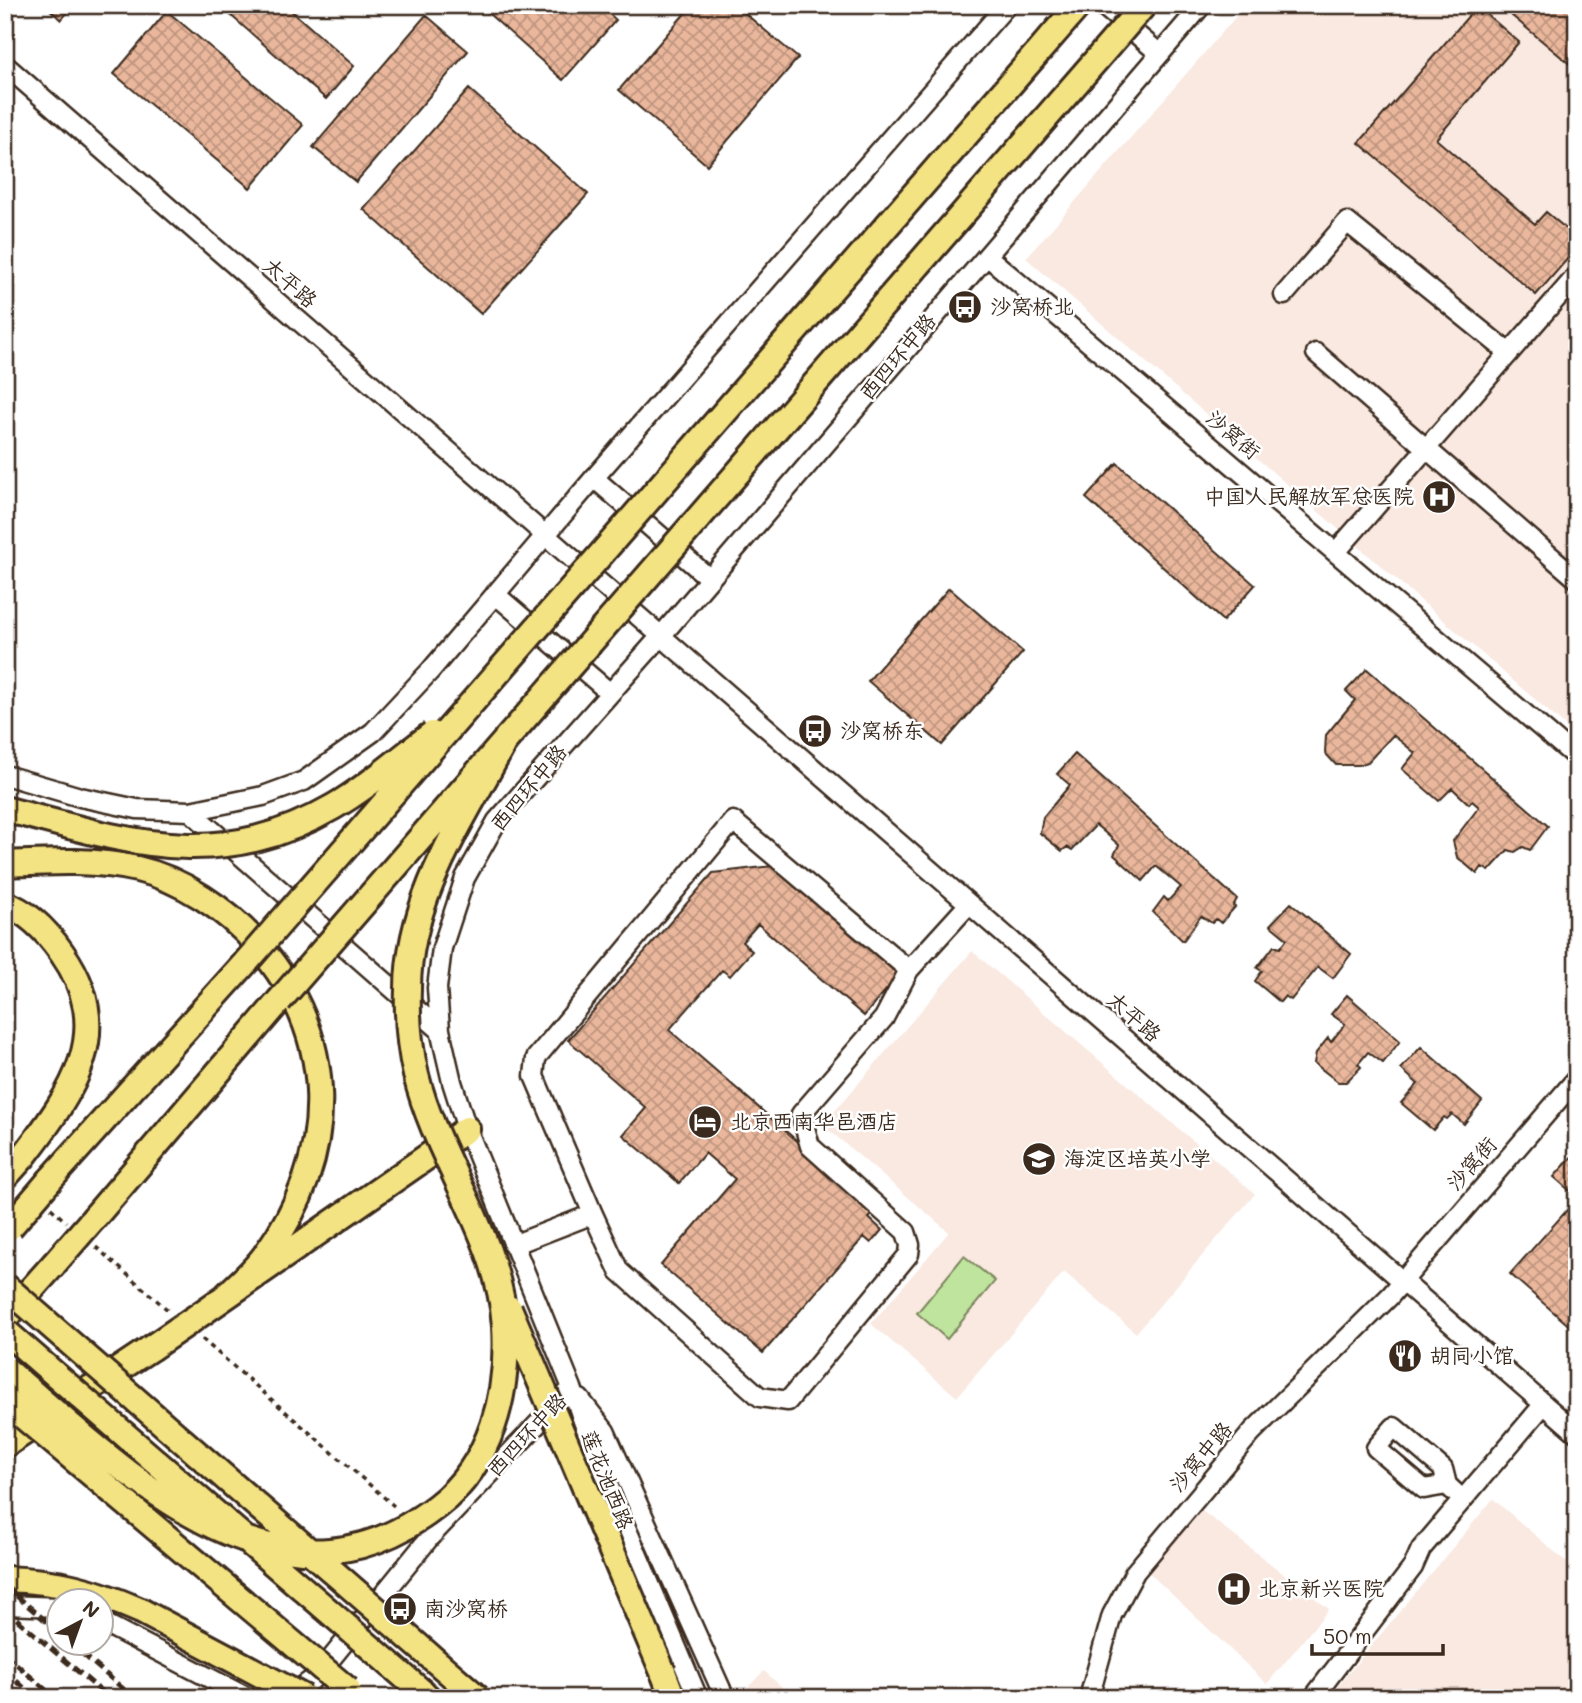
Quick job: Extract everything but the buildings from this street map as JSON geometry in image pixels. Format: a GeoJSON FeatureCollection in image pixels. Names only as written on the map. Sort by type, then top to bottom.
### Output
{"type":"FeatureCollection","features":[{"type":"Feature","properties":{"kind":"highway"},"geometry":{"type":"LineString","coordinates":[[8,1230],[48,1193],[1079,5]]}},
{"type":"Feature","properties":{"kind":"highway"},"geometry":{"type":"LineString","coordinates":[[5,1319],[54,1264],[91,1229],[279,1001],[1144,5]]}},
{"type":"Feature","properties":{"kind":"highway"},"geometry":{"type":"LineString","coordinates":[[5,809],[106,836],[163,846],[226,846],[276,834],[334,806],[469,707]]}},
{"type":"Feature","properties":{"kind":"highway"},"geometry":{"type":"LineString","coordinates":[[507,737],[425,893],[412,935],[408,1031],[416,1076],[496,1279],[673,1698]]}},
{"type":"Feature","properties":{"kind":"highway"},"geometry":{"type":"LineString","coordinates":[[5,863],[97,863],[138,869],[177,883],[246,932],[276,967],[299,1003],[313,1044],[321,1092],[318,1140],[305,1183],[287,1223],[264,1257],[226,1297]]}},
{"type":"Feature","properties":{"kind":"highway"},"geometry":{"type":"LineString","coordinates":[[5,904],[47,932],[75,971],[87,1010],[88,1040],[81,1068],[69,1094],[5,1177]]}},
{"type":"Feature","properties":{"kind":"highway"},"geometry":{"type":"LineString","coordinates":[[5,1445],[151,1348],[185,1321],[226,1297],[467,1129]]}},
{"type":"Feature","properties":{"kind":"highway"},"geometry":{"type":"LineString","coordinates":[[5,1369],[115,1462],[178,1510],[226,1533],[265,1546],[309,1552],[346,1550],[383,1540],[414,1525],[444,1502],[466,1477],[487,1444],[500,1404],[505,1366],[505,1324],[496,1279]]}},
{"type":"Feature","properties":{"kind":"highway"},"geometry":{"type":"LineString","coordinates":[[5,1286],[478,1698]]}},
{"type":"Feature","properties":{"kind":"highway"},"geometry":{"type":"LineString","coordinates":[[5,1331],[429,1698]]}},
{"type":"Feature","properties":{"kind":"highway"},"geometry":{"type":"LineString","coordinates":[[5,1401],[353,1694]]}},
{"type":"Feature","properties":{"kind":"highway"},"geometry":{"type":"LineString","coordinates":[[5,1578],[62,1583],[97,1592],[141,1611],[305,1698]]}},
{"type":"Feature","properties":{"kind":"street"},"geometry":{"type":"LineString","coordinates":[[5,775],[80,797],[137,809],[190,811],[263,796],[304,781],[363,739],[431,670],[594,478],[1007,5]]}},
{"type":"Feature","properties":{"kind":"street"},"geometry":{"type":"LineString","coordinates":[[1102,5],[1160,54]]}},
{"type":"Feature","properties":{"kind":"street","name":"西四环中路"},"geometry":{"type":"LineString","coordinates":[[285,1698],[304,1689],[317,1676],[430,1537],[572,1388],[467,1129],[452,1082],[440,1030],[437,988],[442,948],[465,878],[497,821],[661,636],[1202,5]]}},
{"type":"Feature","properties":{"kind":"street","name":"太平路"},"geometry":{"type":"LineString","coordinates":[[5,65],[1577,1433]]}},
{"type":"Feature","properties":{"kind":"street"},"geometry":{"type":"LineString","coordinates":[[1284,295],[1347,222],[1509,353]]}},
{"type":"Feature","properties":{"kind":"street","name":"沙窝街"},"geometry":{"type":"LineString","coordinates":[[987,256],[1577,758]]}},
{"type":"Feature","properties":{"kind":"street"},"geometry":{"type":"LineString","coordinates":[[1336,552],[1577,275]]}},
{"type":"Feature","properties":{"kind":"street"},"geometry":{"type":"LineString","coordinates":[[1316,353],[1577,579]]}},
{"type":"Feature","properties":{"kind":"street"},"geometry":{"type":"LineString","coordinates":[[594,478],[710,579]]}},
{"type":"Feature","properties":{"kind":"street"},"geometry":{"type":"LineString","coordinates":[[495,594],[610,693]]}},
{"type":"Feature","properties":{"kind":"street"},"geometry":{"type":"LineString","coordinates":[[190,811],[440,1030]]}},
{"type":"Feature","properties":{"kind":"street"},"geometry":{"type":"LineString","coordinates":[[909,970],[733,821],[536,1058],[534,1076],[619,1271],[760,1398],[788,1401],[909,1255],[910,1245],[906,1232],[810,1146],[801,1114],[884,1018],[909,970],[969,904]]}},
{"type":"Feature","properties":{"kind":"street","name":"沙窝街"},"geometry":{"type":"LineString","coordinates":[[1401,1280],[1577,1078]]}},
{"type":"Feature","properties":{"kind":"street"},"geometry":{"type":"LineString","coordinates":[[513,1245],[593,1214]]}},
{"type":"Feature","properties":{"kind":"street","name":"沙窝中路"},"geometry":{"type":"LineString","coordinates":[[1089,1698],[1112,1615],[1135,1572],[1252,1432],[1390,1296],[1401,1280]]}},
{"type":"Feature","properties":{"kind":"street","name":"莲花池西路"},"geometry":{"type":"LineString","coordinates":[[572,1388],[590,1442],[698,1698]]}},
{"type":"Feature","properties":{"kind":"street","name":"莲花池西路"},"geometry":{"type":"LineString","coordinates":[[572,1388],[605,1431],[725,1698]]}},
{"type":"Feature","properties":{"kind":"street"},"geometry":{"type":"LineString","coordinates":[[1313,1698],[1413,1567],[1421,1549],[1544,1405]]}},
{"type":"Feature","properties":{"kind":"street"},"geometry":{"type":"LineString","coordinates":[[1447,1486],[1463,1500]]}},
{"type":"Feature","properties":{"kind":"street"},"geometry":{"type":"LineString","coordinates":[[5,1605],[46,1606]]}},
{"type":"Feature","properties":{"kind":"street"},"geometry":{"type":"LineString","coordinates":[[116,1629],[248,1698]]}},
{"type":"Feature","properties":{"kind":"path"},"geometry":{"type":"LineString","coordinates":[[48,1193],[67,1223]]}},
{"type":"Feature","properties":{"kind":"path"},"geometry":{"type":"LineString","coordinates":[[91,1229],[185,1321],[399,1510]]}},
{"type":"Feature","properties":{"kind":"shaded area","name":"中国人民解放军总医院"},"geometry":{"type":"Polygon","coordinates":[[[1246,5],[1577,5],[1577,736],[1026,258],[1246,5]]]}},
{"type":"Feature","properties":{"kind":"shaded area","name":"海淀区培英小学"},"geometry":{"type":"Polygon","coordinates":[[[972,951],[1255,1194],[1136,1333],[1064,1272],[957,1397],[871,1324],[949,1232],[823,1125],[972,951]]]}},
{"type":"Feature","properties":{"kind":"shaded area"},"geometry":{"type":"Polygon","coordinates":[[[1493,1499],[1577,1571],[1577,1698],[1328,1698],[1493,1499]]]}},
{"type":"Feature","properties":{"kind":"shaded area","name":"北京新兴医院"},"geometry":{"type":"Polygon","coordinates":[[[1197,1507],[1329,1609],[1267,1684],[1144,1568],[1197,1507]]]}},
{"type":"Feature","properties":{"kind":"shaded area"},"geometry":{"type":"Polygon","coordinates":[[[764,1671],[794,1698],[750,1698],[746,1689],[764,1671]]]}},
{"type":"Feature","properties":{"kind":"green space"},"geometry":{"type":"Polygon","coordinates":[[[964,1256],[995,1281],[947,1339],[917,1313],[964,1256]]]}},
{"type":"Feature","properties":{"kind":"railway"},"geometry":{"type":"LineString","coordinates":[[5,1586],[46,1621]]}},
{"type":"Feature","properties":{"kind":"railway"},"geometry":{"type":"LineString","coordinates":[[5,1609],[109,1698]]}},
{"type":"Feature","properties":{"kind":"railway"},"geometry":{"type":"LineString","coordinates":[[5,1654],[55,1698]]}},
{"type":"Feature","properties":{"kind":"railway"},"geometry":{"type":"LineString","coordinates":[[87,1658],[134,1698]]}},
{"type":"Feature","properties":{"kind":"railway"},"geometry":{"type":"LineString","coordinates":[[5,1671],[36,1698]]}},
{"type":"Feature","properties":{"kind":"place","name":"沙窝桥北"},"geometry":{"type":"Point","coordinates":[965,307]}},
{"type":"Feature","properties":{"kind":"place","name":"中国人民解放军总医院"},"geometry":{"type":"Point","coordinates":[1439,497]}},
{"type":"Feature","properties":{"kind":"place","name":"沙窝桥东"},"geometry":{"type":"Point","coordinates":[815,731]}},
{"type":"Feature","properties":{"kind":"place","name":"北京西南华邑酒店"},"geometry":{"type":"Point","coordinates":[705,1122]}},
{"type":"Feature","properties":{"kind":"place","name":"海淀区培英小学"},"geometry":{"type":"Point","coordinates":[1039,1159]}},
{"type":"Feature","properties":{"kind":"place","name":"胡同小馆"},"geometry":{"type":"Point","coordinates":[1405,1356]}},
{"type":"Feature","properties":{"kind":"place","name":"北京新兴医院"},"geometry":{"type":"Point","coordinates":[1234,1589]}},
{"type":"Feature","properties":{"kind":"place","name":"南沙窝桥"},"geometry":{"type":"Point","coordinates":[400,1609]}}]}
